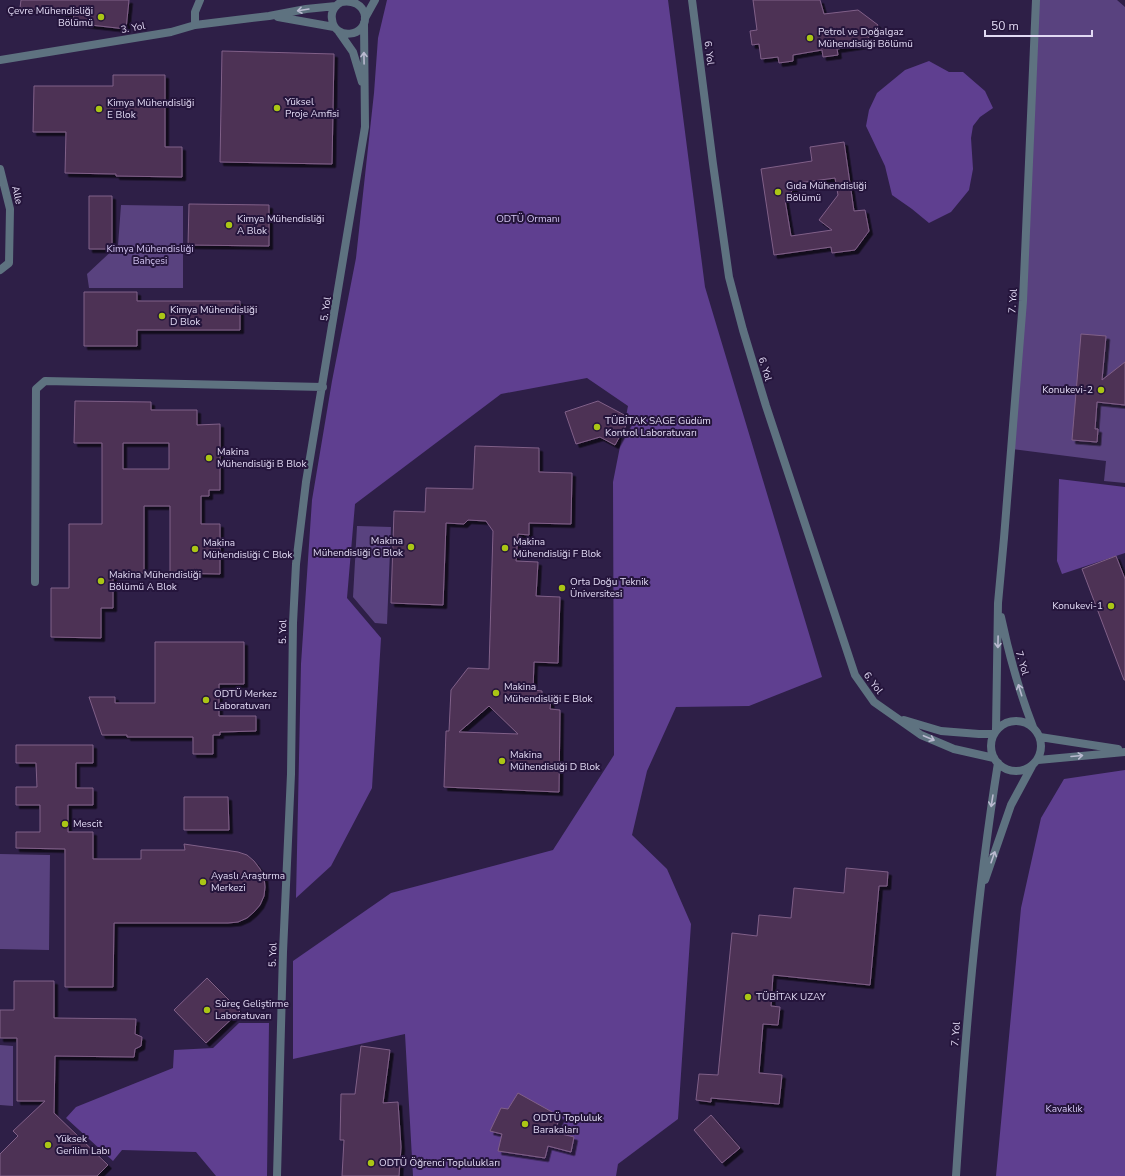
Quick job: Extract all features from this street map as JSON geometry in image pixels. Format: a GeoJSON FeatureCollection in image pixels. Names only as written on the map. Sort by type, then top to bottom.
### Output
{"type":"FeatureCollection","features":[{"type":"Feature","properties":{"kind":"street"},"geometry":{"type":"LineString","coordinates":[[195,25],[195,12],[200,0]]}},
{"type":"Feature","properties":{"kind":"street"},"geometry":{"type":"LineString","coordinates":[[364,21],[364,12],[357,4],[352,2],[341,3],[333,10],[331,16],[336,30],[345,34],[356,33],[361,28],[375,0]]}},
{"type":"Feature","properties":{"kind":"street","name":"6. Yol"},"geometry":{"type":"LineString","coordinates":[[692,0],[729,277],[742,330],[855,675],[874,702],[921,735],[954,749],[996,760]]}},
{"type":"Feature","properties":{"kind":"street","name":"7. Yol"},"geometry":{"type":"LineString","coordinates":[[956,1176],[965,1038],[996,760],[992,754],[991,745],[992,737],[995,732],[998,603],[1023,301],[1036,0]]}},
{"type":"Feature","properties":{"kind":"street","name":"3. Yol"},"geometry":{"type":"LineString","coordinates":[[0,60],[171,32],[195,25],[269,16],[341,3]]}},
{"type":"Feature","properties":{"kind":"street","name":"3. Yol"},"geometry":{"type":"LineString","coordinates":[[269,16],[292,19],[336,30]]}},
{"type":"Feature","properties":{"kind":"street","name":"5. Yol"},"geometry":{"type":"LineString","coordinates":[[277,1176],[283,952],[291,774],[293,624],[296,564],[306,482],[365,127],[364,21]]}},
{"type":"Feature","properties":{"kind":"street","name":"5. Yol"},"geometry":{"type":"LineString","coordinates":[[336,30],[353,52],[365,93]]}},
{"type":"Feature","properties":{"kind":"street","name":"Alle"},"geometry":{"type":"LineString","coordinates":[[0,169],[10,209],[9,263],[0,270]]}},
{"type":"Feature","properties":{"kind":"street"},"geometry":{"type":"LineString","coordinates":[[35,582],[36,389],[45,381],[323,387]]}},
{"type":"Feature","properties":{"kind":"street","name":"7. Yol"},"geometry":{"type":"LineString","coordinates":[[980,894],[1011,805],[1041,753],[1042,744],[1040,737],[1033,726],[1023,699],[1009,654],[998,603]]}},
{"type":"Feature","properties":{"kind":"street","name":"6. Yol"},"geometry":{"type":"LineString","coordinates":[[896,718],[941,731],[979,734],[995,732]]}},
{"type":"Feature","properties":{"kind":"street"},"geometry":{"type":"LineString","coordinates":[[995,732],[1006,722],[1010,721],[1018,720],[1033,726]]}},
{"type":"Feature","properties":{"kind":"street"},"geometry":{"type":"LineString","coordinates":[[1040,737],[1125,751]]}},
{"type":"Feature","properties":{"kind":"street"},"geometry":{"type":"LineString","coordinates":[[996,760],[1002,767],[1017,771],[1025,770],[1035,763],[1125,751]]}},
{"type":"Feature","properties":{"kind":"green space","name":"ODTÜ Ormanı"},"geometry":{"type":"Polygon","coordinates":[[[387,0],[668,0],[705,287],[822,677],[749,706],[676,707],[647,771],[632,835],[667,869],[691,924],[678,1119],[618,1164],[616,1176],[413,1176],[405,1034],[293,1059],[293,961],[391,893],[553,850],[614,755],[613,482],[628,406],[587,378],[501,394],[355,504],[347,598],[381,638],[372,788],[331,866],[296,898],[301,664],[312,500],[332,381],[356,258],[374,93],[378,38],[387,0]]]}},
{"type":"Feature","properties":{"kind":"green space"},"geometry":{"type":"Polygon","coordinates":[[[1036,0],[1117,0],[1125,7],[1125,483],[1104,481],[1106,461],[1012,449],[1036,0]]]}},
{"type":"Feature","properties":{"kind":"green space"},"geometry":{"type":"Polygon","coordinates":[[[929,61],[949,72],[963,72],[985,91],[993,108],[980,117],[973,126],[971,138],[973,169],[969,190],[951,212],[929,223],[892,195],[885,166],[866,126],[869,110],[877,93],[905,70],[929,61]]]}},
{"type":"Feature","properties":{"kind":"green space","name":"Kimya Mühendisliği Bahçesi"},"geometry":{"type":"Polygon","coordinates":[[[121,205],[183,206],[183,288],[89,288],[87,274],[118,245],[121,205]]]}},
{"type":"Feature","properties":{"kind":"green space"},"geometry":{"type":"Polygon","coordinates":[[[1059,479],[1125,487],[1125,553],[1062,574],[1057,561],[1059,479]]]}},
{"type":"Feature","properties":{"kind":"green space"},"geometry":{"type":"Polygon","coordinates":[[[357,526],[391,527],[387,624],[375,623],[353,597],[357,526]]]}},
{"type":"Feature","properties":{"kind":"green space","name":"Kavaklık"},"geometry":{"type":"Polygon","coordinates":[[[1125,770],[1125,1176],[996,1176],[1021,908],[1041,818],[1064,779],[1125,770]]]}},
{"type":"Feature","properties":{"kind":"green space"},"geometry":{"type":"Polygon","coordinates":[[[0,854],[50,855],[49,950],[0,949],[0,854]]]}},
{"type":"Feature","properties":{"kind":"green space"},"geometry":{"type":"Polygon","coordinates":[[[239,1023],[269,1023],[267,1176],[216,1176],[196,1152],[122,1150],[113,1161],[66,1118],[76,1107],[173,1068],[174,1050],[213,1048],[239,1023]]]}},
{"type":"Feature","properties":{"kind":"green space"},"geometry":{"type":"Polygon","coordinates":[[[0,1045],[13,1046],[13,1106],[0,1105],[0,1045]]]}},
{"type":"Feature","properties":{"kind":"building","name":"Çevre Mühendisliği Bölümü"},"geometry":{"type":"Polygon","coordinates":[[[21,0],[129,0],[126,29],[73,23],[74,14],[20,8],[21,0]]]}},
{"type":"Feature","properties":{"kind":"building","name":"Petrol ve Doğalgaz Mühendisliği Bölümü"},"geometry":{"type":"Polygon","coordinates":[[[753,0],[820,0],[824,14],[858,10],[878,25],[863,45],[837,49],[838,55],[823,57],[822,50],[793,55],[793,61],[779,63],[778,57],[761,59],[759,44],[752,45],[750,31],[757,30],[753,0]]]}},
{"type":"Feature","properties":{"kind":"building","name":"Yüksel Proje Amfisi"},"geometry":{"type":"Polygon","coordinates":[[[222,51],[334,54],[332,164],[220,162],[222,51]]]}},
{"type":"Feature","properties":{"kind":"building","name":"Kimya Mühendisliği E Blok"},"geometry":{"type":"Polygon","coordinates":[[[113,75],[165,75],[165,147],[182,147],[182,177],[116,176],[116,174],[65,173],[66,132],[33,132],[34,86],[113,86],[113,75]]]}},
{"type":"Feature","properties":{"kind":"building","name":"Gıda Mühendisliği Bölümü"},"geometry":{"type":"Polygon","coordinates":[[[844,142],[854,211],[865,210],[869,231],[855,250],[832,253],[831,247],[774,255],[761,169],[812,161],[810,147],[844,142]],[[835,178],[798,183],[785,200],[791,236],[832,230],[819,220],[838,195],[835,178]]]}},
{"type":"Feature","properties":{"kind":"building"},"geometry":{"type":"Polygon","coordinates":[[[89,196],[112,196],[112,249],[89,249],[89,196]]]}},
{"type":"Feature","properties":{"kind":"building","name":"Kimya Mühendisliği A Blok"},"geometry":{"type":"Polygon","coordinates":[[[189,204],[269,205],[269,246],[188,245],[189,204]]]}},
{"type":"Feature","properties":{"kind":"building","name":"Kimya Mühendisliği D Blok"},"geometry":{"type":"Polygon","coordinates":[[[84,292],[137,292],[137,301],[240,301],[240,330],[137,330],[137,346],[84,346],[84,292]]]}},
{"type":"Feature","properties":{"kind":"building","name":"Konukevi-2"},"geometry":{"type":"Polygon","coordinates":[[[1081,334],[1106,336],[1102,380],[1125,362],[1125,405],[1097,402],[1095,429],[1098,429],[1097,442],[1072,440],[1081,334]]]}},
{"type":"Feature","properties":{"kind":"building"},"geometry":{"type":"Polygon","coordinates":[[[75,401],[151,402],[151,410],[197,410],[197,425],[220,424],[220,490],[209,490],[209,496],[201,496],[201,524],[220,524],[220,574],[170,573],[170,506],[144,506],[144,573],[113,573],[113,608],[101,608],[101,638],[51,637],[51,588],[69,588],[69,524],[102,524],[102,443],[74,443],[75,401]],[[123,443],[123,469],[169,469],[169,443],[123,443]]]}},
{"type":"Feature","properties":{"kind":"building","name":"TÜBİTAK SAGE Güdüm Kontrol Laboratuvarı"},"geometry":{"type":"Polygon","coordinates":[[[598,401],[630,418],[615,445],[600,437],[576,444],[565,412],[598,401]]]}},
{"type":"Feature","properties":{"kind":"building"},"geometry":{"type":"Polygon","coordinates":[[[475,446],[539,448],[539,472],[572,473],[571,524],[529,523],[529,535],[518,534],[516,561],[538,562],[536,596],[560,597],[558,663],[534,662],[533,690],[542,691],[542,699],[551,699],[550,709],[560,710],[559,792],[444,787],[446,731],[449,731],[451,690],[468,668],[489,669],[493,531],[486,521],[468,520],[464,524],[446,523],[443,605],[391,603],[394,511],[425,512],[426,488],[473,489],[475,446]],[[489,706],[459,732],[518,734],[489,706]]]}},
{"type":"Feature","properties":{"kind":"building","name":"Konukevi-1"},"geometry":{"type":"Polygon","coordinates":[[[1116,556],[1125,579],[1125,680],[1082,569],[1116,556]]]}},
{"type":"Feature","properties":{"kind":"building","name":"ODTÜ Merkez Laboratuvarı"},"geometry":{"type":"Polygon","coordinates":[[[155,642],[244,642],[244,684],[219,684],[219,716],[256,716],[256,731],[220,732],[220,735],[213,735],[213,754],[193,754],[193,737],[127,737],[127,735],[102,735],[89,697],[115,697],[115,703],[155,703],[155,642]]]}},
{"type":"Feature","properties":{"kind":"building"},"geometry":{"type":"Polygon","coordinates":[[[16,745],[93,745],[93,763],[76,763],[76,788],[93,788],[93,805],[68,805],[68,832],[93,832],[93,859],[141,859],[141,850],[185,850],[184,844],[238,852],[247,855],[254,861],[264,877],[264,896],[260,905],[247,918],[238,922],[114,923],[113,987],[65,987],[65,849],[16,848],[16,832],[40,832],[40,805],[16,805],[16,787],[37,787],[36,763],[16,763],[16,745]]]}},
{"type":"Feature","properties":{"kind":"building"},"geometry":{"type":"Polygon","coordinates":[[[184,797],[228,797],[229,830],[184,830],[184,797]]]}},
{"type":"Feature","properties":{"kind":"building","name":"TÜBİTAK UZAY"},"geometry":{"type":"Polygon","coordinates":[[[846,868],[888,872],[887,886],[879,886],[870,985],[773,975],[771,1006],[780,1007],[778,1025],[763,1024],[759,1073],[782,1075],[779,1104],[711,1098],[711,1102],[696,1100],[699,1074],[718,1075],[732,933],[757,936],[759,915],[791,918],[794,888],[844,893],[846,868]]]}},
{"type":"Feature","properties":{"kind":"building","name":"Süreç Geliştirme Laboratuvarı"},"geometry":{"type":"Polygon","coordinates":[[[207,978],[240,1011],[206,1043],[174,1010],[207,978]]]}},
{"type":"Feature","properties":{"kind":"building"},"geometry":{"type":"Polygon","coordinates":[[[14,981],[54,981],[54,1018],[136,1019],[135,1034],[142,1037],[141,1046],[135,1049],[134,1057],[55,1056],[54,1113],[108,1165],[97,1176],[0,1176],[0,1154],[18,1136],[13,1131],[45,1101],[17,1101],[17,1038],[0,1038],[0,1010],[14,1010],[14,981]]]}},
{"type":"Feature","properties":{"kind":"building"},"geometry":{"type":"Polygon","coordinates":[[[361,1046],[390,1050],[383,1103],[398,1102],[401,1147],[399,1176],[342,1176],[344,1140],[340,1140],[341,1094],[355,1094],[361,1046]]]}},
{"type":"Feature","properties":{"kind":"building","name":"ODTÜ Topluluk Barakaları"},"geometry":{"type":"Polygon","coordinates":[[[518,1093],[561,1117],[553,1132],[574,1137],[571,1152],[548,1146],[545,1158],[498,1151],[502,1134],[490,1131],[501,1108],[508,1109],[518,1093]]]}},
{"type":"Feature","properties":{"kind":"building"},"geometry":{"type":"Polygon","coordinates":[[[711,1115],[740,1148],[722,1163],[694,1130],[711,1115]]]}},
{"type":"Feature","properties":{"kind":"place","name":"Çevre Mühendisliği Bölümü"},"geometry":{"type":"Point","coordinates":[101,17]}},
{"type":"Feature","properties":{"kind":"place","name":"Petrol ve Doğalgaz Mühendisliği Bölümü"},"geometry":{"type":"Point","coordinates":[810,38]}},
{"type":"Feature","properties":{"kind":"place","name":"Yüksel Proje Amfisi"},"geometry":{"type":"Point","coordinates":[277,108]}},
{"type":"Feature","properties":{"kind":"place","name":"Kimya Mühendisliği E Blok"},"geometry":{"type":"Point","coordinates":[99,109]}},
{"type":"Feature","properties":{"kind":"place","name":"Gıda Mühendisliği Bölümü"},"geometry":{"type":"Point","coordinates":[778,192]}},
{"type":"Feature","properties":{"kind":"place","name":"Kimya Mühendisliği A Blok"},"geometry":{"type":"Point","coordinates":[229,225]}},
{"type":"Feature","properties":{"kind":"place","name":"Kimya Mühendisliği D Blok"},"geometry":{"type":"Point","coordinates":[162,316]}},
{"type":"Feature","properties":{"kind":"place","name":"Konukevi-2"},"geometry":{"type":"Point","coordinates":[1101,390]}},
{"type":"Feature","properties":{"kind":"place","name":"TÜBİTAK SAGE Güdüm Kontrol Laboratuvarı"},"geometry":{"type":"Point","coordinates":[597,427]}},
{"type":"Feature","properties":{"kind":"place","name":"Makina Mühendisliği B Blok"},"geometry":{"type":"Point","coordinates":[209,458]}},
{"type":"Feature","properties":{"kind":"place","name":"Makina Mühendisliği G Blok"},"geometry":{"type":"Point","coordinates":[411,547]}},
{"type":"Feature","properties":{"kind":"place","name":"Makina Mühendisliği F Blok"},"geometry":{"type":"Point","coordinates":[505,548]}},
{"type":"Feature","properties":{"kind":"place","name":"Makina Mühendisliği C Blok"},"geometry":{"type":"Point","coordinates":[195,549]}},
{"type":"Feature","properties":{"kind":"place","name":"Makina Mühendisliği Bölümü A Blok"},"geometry":{"type":"Point","coordinates":[101,581]}},
{"type":"Feature","properties":{"kind":"place","name":"Orta Doğu Teknik Üniversitesi"},"geometry":{"type":"Point","coordinates":[562,588]}},
{"type":"Feature","properties":{"kind":"place","name":"Konukevi-1"},"geometry":{"type":"Point","coordinates":[1111,606]}},
{"type":"Feature","properties":{"kind":"place","name":"Makina Mühendisliği E Blok"},"geometry":{"type":"Point","coordinates":[496,693]}},
{"type":"Feature","properties":{"kind":"place","name":"ODTÜ Merkez Laboratuvarı"},"geometry":{"type":"Point","coordinates":[206,700]}},
{"type":"Feature","properties":{"kind":"place","name":"Makina Mühendisliği D Blok"},"geometry":{"type":"Point","coordinates":[502,761]}},
{"type":"Feature","properties":{"kind":"place","name":"Mescit"},"geometry":{"type":"Point","coordinates":[65,824]}},
{"type":"Feature","properties":{"kind":"place","name":"Ayaslı Araştırma Merkezi"},"geometry":{"type":"Point","coordinates":[203,882]}},
{"type":"Feature","properties":{"kind":"place","name":"TÜBİTAK UZAY"},"geometry":{"type":"Point","coordinates":[748,997]}},
{"type":"Feature","properties":{"kind":"place","name":"Süreç Geliştirme Laboratuvarı"},"geometry":{"type":"Point","coordinates":[207,1010]}},
{"type":"Feature","properties":{"kind":"place","name":"ODTÜ Topluluk Barakaları"},"geometry":{"type":"Point","coordinates":[525,1124]}},
{"type":"Feature","properties":{"kind":"place","name":"Yüksek Gerilim Labı"},"geometry":{"type":"Point","coordinates":[48,1145]}},
{"type":"Feature","properties":{"kind":"place","name":"ODTÜ Öğrenci Toplulukları"},"geometry":{"type":"Point","coordinates":[371,1163]}}]}
